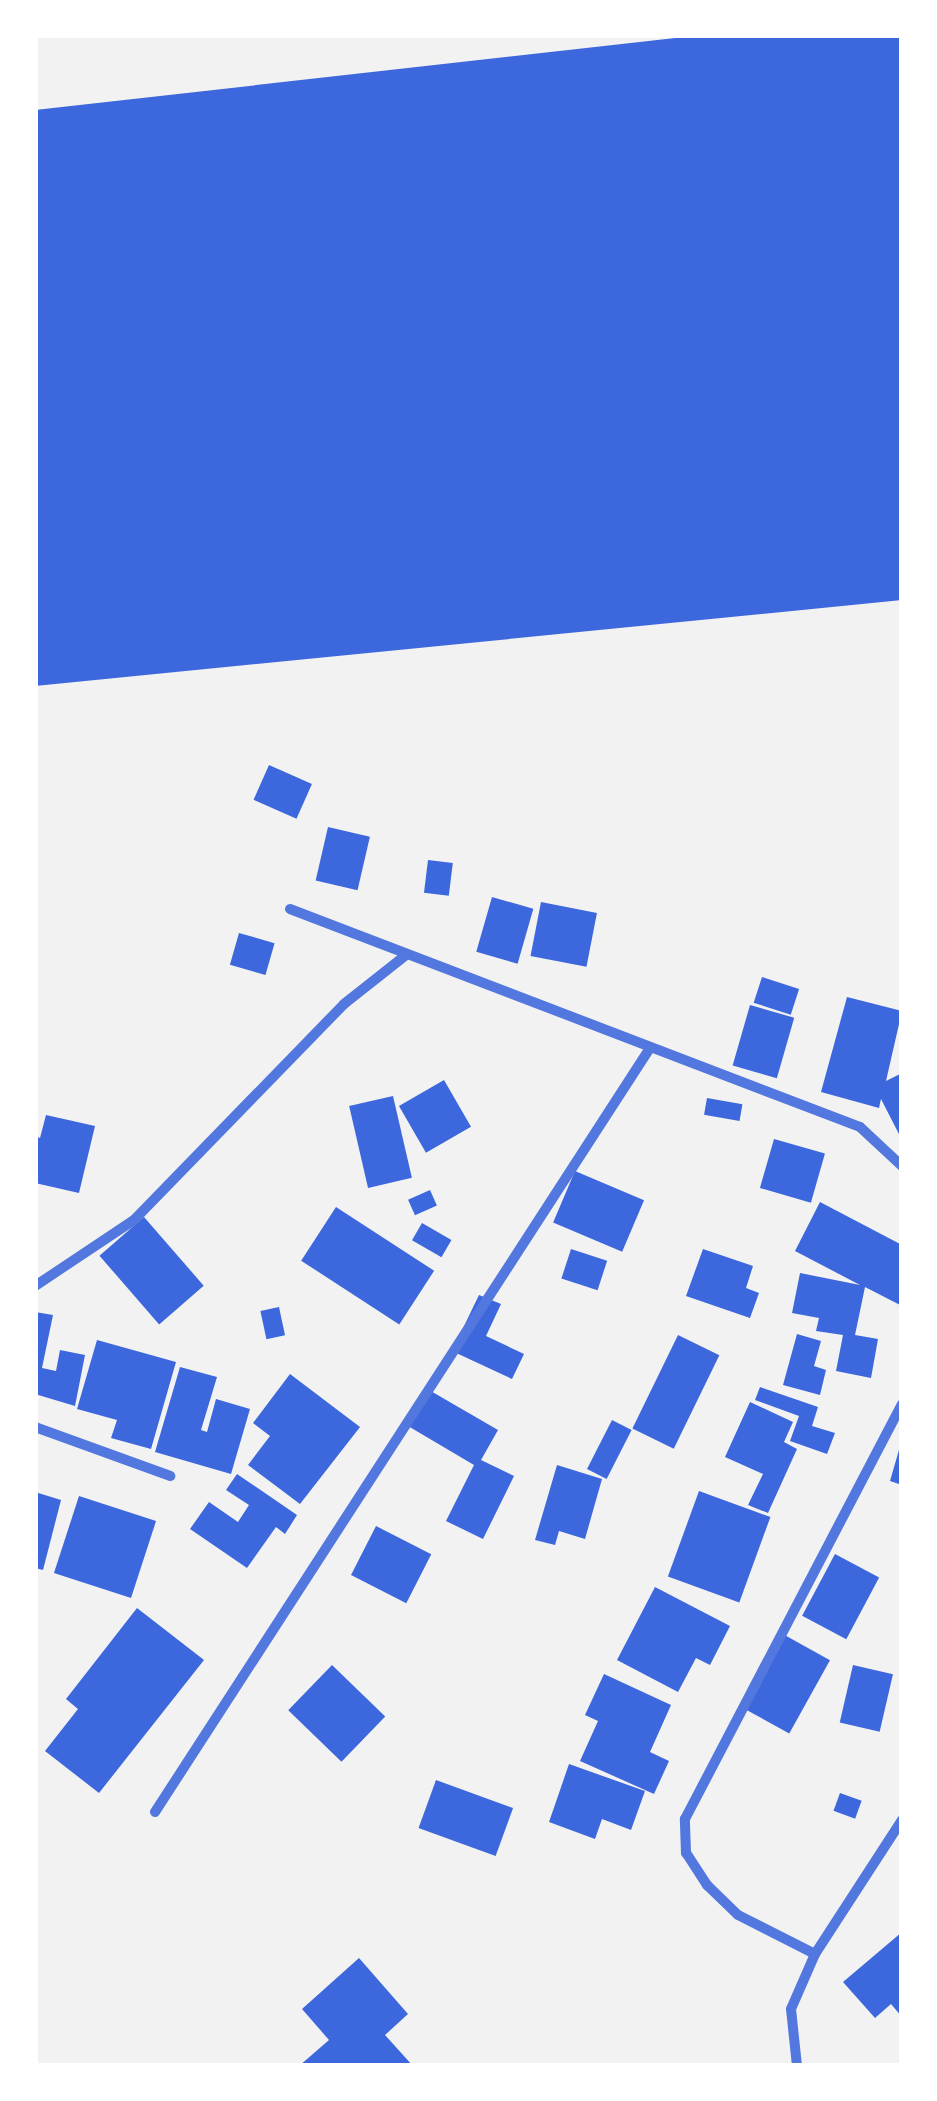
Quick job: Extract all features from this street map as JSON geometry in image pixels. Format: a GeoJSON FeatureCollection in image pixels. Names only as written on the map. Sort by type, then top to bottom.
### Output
{"type":"FeatureCollection","features":[{"type":"Feature","properties":{"kind":"street"},"geometry":{"type":"LineString","coordinates":[[290,908],[860,1127],[902,1166]]}},
{"type":"Feature","properties":{"kind":"street"},"geometry":{"type":"LineString","coordinates":[[35,1286],[134,1220],[344,1004],[406,955]]}},
{"type":"Feature","properties":{"kind":"street"},"geometry":{"type":"LineString","coordinates":[[155,1812],[650,1048]]}},
{"type":"Feature","properties":{"kind":"street"},"geometry":{"type":"LineString","coordinates":[[815,1954],[738,1914],[707,1885],[686,1852],[684,1819],[902,1404]]}},
{"type":"Feature","properties":{"kind":"street"},"geometry":{"type":"LineString","coordinates":[[35,1427],[170,1476]]}},
{"type":"Feature","properties":{"kind":"street"},"geometry":{"type":"LineString","coordinates":[[797,2066],[791,2008],[815,1954],[902,1820]]}},
{"type":"Feature","properties":{"kind":"building"},"geometry":{"type":"Polygon","coordinates":[[[702,35],[902,35],[902,600],[35,686],[35,110],[702,35]]]}},
{"type":"Feature","properties":{"kind":"building"},"geometry":{"type":"Polygon","coordinates":[[[269,765],[312,784],[296,819],[254,800],[269,765]]]}},
{"type":"Feature","properties":{"kind":"building"},"geometry":{"type":"Polygon","coordinates":[[[328,827],[370,837],[358,890],[316,881],[328,827]]]}},
{"type":"Feature","properties":{"kind":"building"},"geometry":{"type":"Polygon","coordinates":[[[428,860],[453,863],[449,896],[424,893],[428,860]]]}},
{"type":"Feature","properties":{"kind":"building"},"geometry":{"type":"Polygon","coordinates":[[[492,897],[533,909],[518,964],[476,952],[492,897]]]}},
{"type":"Feature","properties":{"kind":"building"},"geometry":{"type":"Polygon","coordinates":[[[541,902],[597,913],[586,967],[531,956],[541,902]]]}},
{"type":"Feature","properties":{"kind":"building"},"geometry":{"type":"Polygon","coordinates":[[[239,933],[275,943],[265,975],[230,965],[239,933]]]}},
{"type":"Feature","properties":{"kind":"building"},"geometry":{"type":"Polygon","coordinates":[[[762,977],[799,989],[791,1015],[754,1003],[762,977]]]}},
{"type":"Feature","properties":{"kind":"building"},"geometry":{"type":"Polygon","coordinates":[[[847,997],[902,1011],[886,1081],[902,1073],[902,1140],[881,1099],[879,1108],[821,1092],[847,997]]]}},
{"type":"Feature","properties":{"kind":"building"},"geometry":{"type":"Polygon","coordinates":[[[750,1005],[794,1018],[777,1078],[733,1066],[750,1005]]]}},
{"type":"Feature","properties":{"kind":"building"},"geometry":{"type":"Polygon","coordinates":[[[444,1080],[471,1127],[426,1153],[399,1106],[444,1080]]]}},
{"type":"Feature","properties":{"kind":"building"},"geometry":{"type":"Polygon","coordinates":[[[393,1096],[412,1178],[368,1188],[349,1106],[393,1096]]]}},
{"type":"Feature","properties":{"kind":"building"},"geometry":{"type":"Polygon","coordinates":[[[707,1098],[742,1104],[740,1121],[704,1115],[707,1098]]]}},
{"type":"Feature","properties":{"kind":"building"},"geometry":{"type":"Polygon","coordinates":[[[46,1115],[95,1126],[79,1193],[35,1183],[35,1136],[40,1138],[46,1115]]]}},
{"type":"Feature","properties":{"kind":"building"},"geometry":{"type":"Polygon","coordinates":[[[774,1139],[825,1154],[811,1203],[760,1188],[774,1139]]]}},
{"type":"Feature","properties":{"kind":"building"},"geometry":{"type":"Polygon","coordinates":[[[575,1171],[644,1200],[622,1252],[553,1223],[575,1171]]]}},
{"type":"Feature","properties":{"kind":"building"},"geometry":{"type":"Polygon","coordinates":[[[430,1190],[437,1206],[415,1215],[408,1200],[430,1190]]]}},
{"type":"Feature","properties":{"kind":"building"},"geometry":{"type":"Polygon","coordinates":[[[820,1202],[902,1245],[902,1306],[865,1287],[855,1335],[878,1339],[871,1378],[836,1371],[843,1335],[816,1331],[819,1318],[792,1313],[800,1273],[860,1285],[795,1251],[820,1202]]]}},
{"type":"Feature","properties":{"kind":"building"},"geometry":{"type":"Polygon","coordinates":[[[336,1207],[434,1271],[399,1324],[301,1261],[336,1207]]]}},
{"type":"Feature","properties":{"kind":"building"},"geometry":{"type":"Polygon","coordinates":[[[144,1217],[204,1286],[159,1324],[99,1256],[144,1217]]]}},
{"type":"Feature","properties":{"kind":"building"},"geometry":{"type":"Polygon","coordinates":[[[422,1223],[451,1240],[441,1257],[412,1240],[422,1223]]]}},
{"type":"Feature","properties":{"kind":"building"},"geometry":{"type":"Polygon","coordinates":[[[571,1249],[607,1261],[598,1290],[561,1278],[571,1249]]]}},
{"type":"Feature","properties":{"kind":"building"},"geometry":{"type":"Polygon","coordinates":[[[703,1249],[753,1266],[746,1288],[759,1293],[750,1318],[686,1296],[703,1249]]]}},
{"type":"Feature","properties":{"kind":"building"},"geometry":{"type":"Polygon","coordinates":[[[479,1295],[501,1304],[486,1336],[524,1354],[512,1379],[452,1351],[479,1295]]]}},
{"type":"Feature","properties":{"kind":"building"},"geometry":{"type":"Polygon","coordinates":[[[279,1307],[285,1335],[266,1339],[260,1311],[279,1307]]]}},
{"type":"Feature","properties":{"kind":"building"},"geometry":{"type":"Polygon","coordinates":[[[35,1312],[53,1315],[42,1368],[56,1371],[60,1350],[85,1355],[75,1406],[35,1394],[35,1312]]]}},
{"type":"Feature","properties":{"kind":"building"},"geometry":{"type":"Polygon","coordinates":[[[797,1334],[821,1341],[814,1366],[826,1370],[820,1395],[783,1385],[797,1334]]]}},
{"type":"Feature","properties":{"kind":"building"},"geometry":{"type":"Polygon","coordinates":[[[678,1335],[719,1355],[674,1449],[632,1428],[678,1335]]]}},
{"type":"Feature","properties":{"kind":"building"},"geometry":{"type":"Polygon","coordinates":[[[97,1340],[176,1362],[151,1449],[111,1438],[117,1420],[77,1409],[97,1340]]]}},
{"type":"Feature","properties":{"kind":"building"},"geometry":{"type":"Polygon","coordinates":[[[180,1367],[217,1377],[201,1430],[207,1432],[216,1399],[250,1409],[231,1474],[155,1452],[180,1367]]]}},
{"type":"Feature","properties":{"kind":"building"},"geometry":{"type":"Polygon","coordinates":[[[290,1374],[360,1427],[300,1504],[248,1465],[270,1436],[253,1423],[290,1374]]]}},
{"type":"Feature","properties":{"kind":"building"},"geometry":{"type":"Polygon","coordinates":[[[760,1387],[818,1407],[812,1426],[835,1433],[827,1454],[790,1441],[799,1416],[755,1400],[760,1387]]]}},
{"type":"Feature","properties":{"kind":"building"},"geometry":{"type":"Polygon","coordinates":[[[429,1390],[498,1430],[481,1460],[514,1476],[483,1539],[446,1521],[474,1465],[408,1426],[429,1390]]]}},
{"type":"Feature","properties":{"kind":"building"},"geometry":{"type":"Polygon","coordinates":[[[750,1402],[793,1422],[784,1442],[797,1449],[768,1513],[748,1505],[763,1474],[725,1457],[750,1402]]]}},
{"type":"Feature","properties":{"kind":"building"},"geometry":{"type":"Polygon","coordinates":[[[612,1420],[632,1430],[607,1479],[587,1469],[612,1420]]]}},
{"type":"Feature","properties":{"kind":"building"},"geometry":{"type":"Polygon","coordinates":[[[902,1444],[902,1485],[890,1481],[902,1444]]]}},
{"type":"Feature","properties":{"kind":"building"},"geometry":{"type":"Polygon","coordinates":[[[557,1465],[602,1479],[585,1539],[559,1531],[555,1545],[535,1540],[557,1465]]]}},
{"type":"Feature","properties":{"kind":"building"},"geometry":{"type":"Polygon","coordinates":[[[237,1474],[297,1515],[285,1534],[276,1527],[247,1568],[190,1529],[209,1502],[238,1522],[249,1505],[226,1490],[237,1474]]]}},
{"type":"Feature","properties":{"kind":"building"},"geometry":{"type":"Polygon","coordinates":[[[699,1491],[770,1517],[739,1603],[668,1577],[699,1491]]]}},
{"type":"Feature","properties":{"kind":"building"},"geometry":{"type":"Polygon","coordinates":[[[35,1492],[61,1500],[43,1570],[35,1568],[35,1492]]]}},
{"type":"Feature","properties":{"kind":"building"},"geometry":{"type":"Polygon","coordinates":[[[79,1496],[156,1521],[131,1598],[54,1573],[79,1496]]]}},
{"type":"Feature","properties":{"kind":"building"},"geometry":{"type":"Polygon","coordinates":[[[376,1526],[431,1554],[406,1603],[351,1575],[376,1526]]]}},
{"type":"Feature","properties":{"kind":"building"},"geometry":{"type":"Polygon","coordinates":[[[835,1554],[879,1577],[846,1639],[802,1616],[835,1554]]]}},
{"type":"Feature","properties":{"kind":"building"},"geometry":{"type":"Polygon","coordinates":[[[655,1587],[730,1626],[710,1665],[696,1658],[678,1692],[617,1660],[655,1587]]]}},
{"type":"Feature","properties":{"kind":"building"},"geometry":{"type":"Polygon","coordinates":[[[137,1608],[204,1660],[99,1793],[45,1751],[78,1709],[66,1699],[137,1608]]]}},
{"type":"Feature","properties":{"kind":"building"},"geometry":{"type":"Polygon","coordinates":[[[781,1633],[830,1660],[789,1734],[740,1706],[781,1633]]]}},
{"type":"Feature","properties":{"kind":"building"},"geometry":{"type":"Polygon","coordinates":[[[332,1665],[385,1716],[341,1762],[288,1710],[332,1665]]]}},
{"type":"Feature","properties":{"kind":"building"},"geometry":{"type":"Polygon","coordinates":[[[853,1665],[893,1674],[880,1732],[840,1722],[853,1665]]]}},
{"type":"Feature","properties":{"kind":"building"},"geometry":{"type":"Polygon","coordinates":[[[604,1674],[671,1705],[650,1752],[669,1761],[654,1794],[580,1761],[598,1721],[585,1715],[604,1674]]]}},
{"type":"Feature","properties":{"kind":"building"},"geometry":{"type":"Polygon","coordinates":[[[569,1764],[645,1791],[631,1830],[602,1819],[595,1839],[549,1822],[569,1764]]]}},
{"type":"Feature","properties":{"kind":"building"},"geometry":{"type":"Polygon","coordinates":[[[436,1780],[513,1808],[496,1856],[419,1828],[436,1780]]]}},
{"type":"Feature","properties":{"kind":"building"},"geometry":{"type":"Polygon","coordinates":[[[840,1793],[862,1801],[855,1819],[834,1811],[840,1793]]]}},
{"type":"Feature","properties":{"kind":"building"},"geometry":{"type":"Polygon","coordinates":[[[902,1932],[902,2017],[891,2004],[875,2018],[843,1982],[902,1932]]]}},
{"type":"Feature","properties":{"kind":"building"},"geometry":{"type":"Polygon","coordinates":[[[359,1958],[408,2014],[385,2035],[413,2066],[299,2066],[329,2040],[302,2009],[359,1958]]]}}]}
